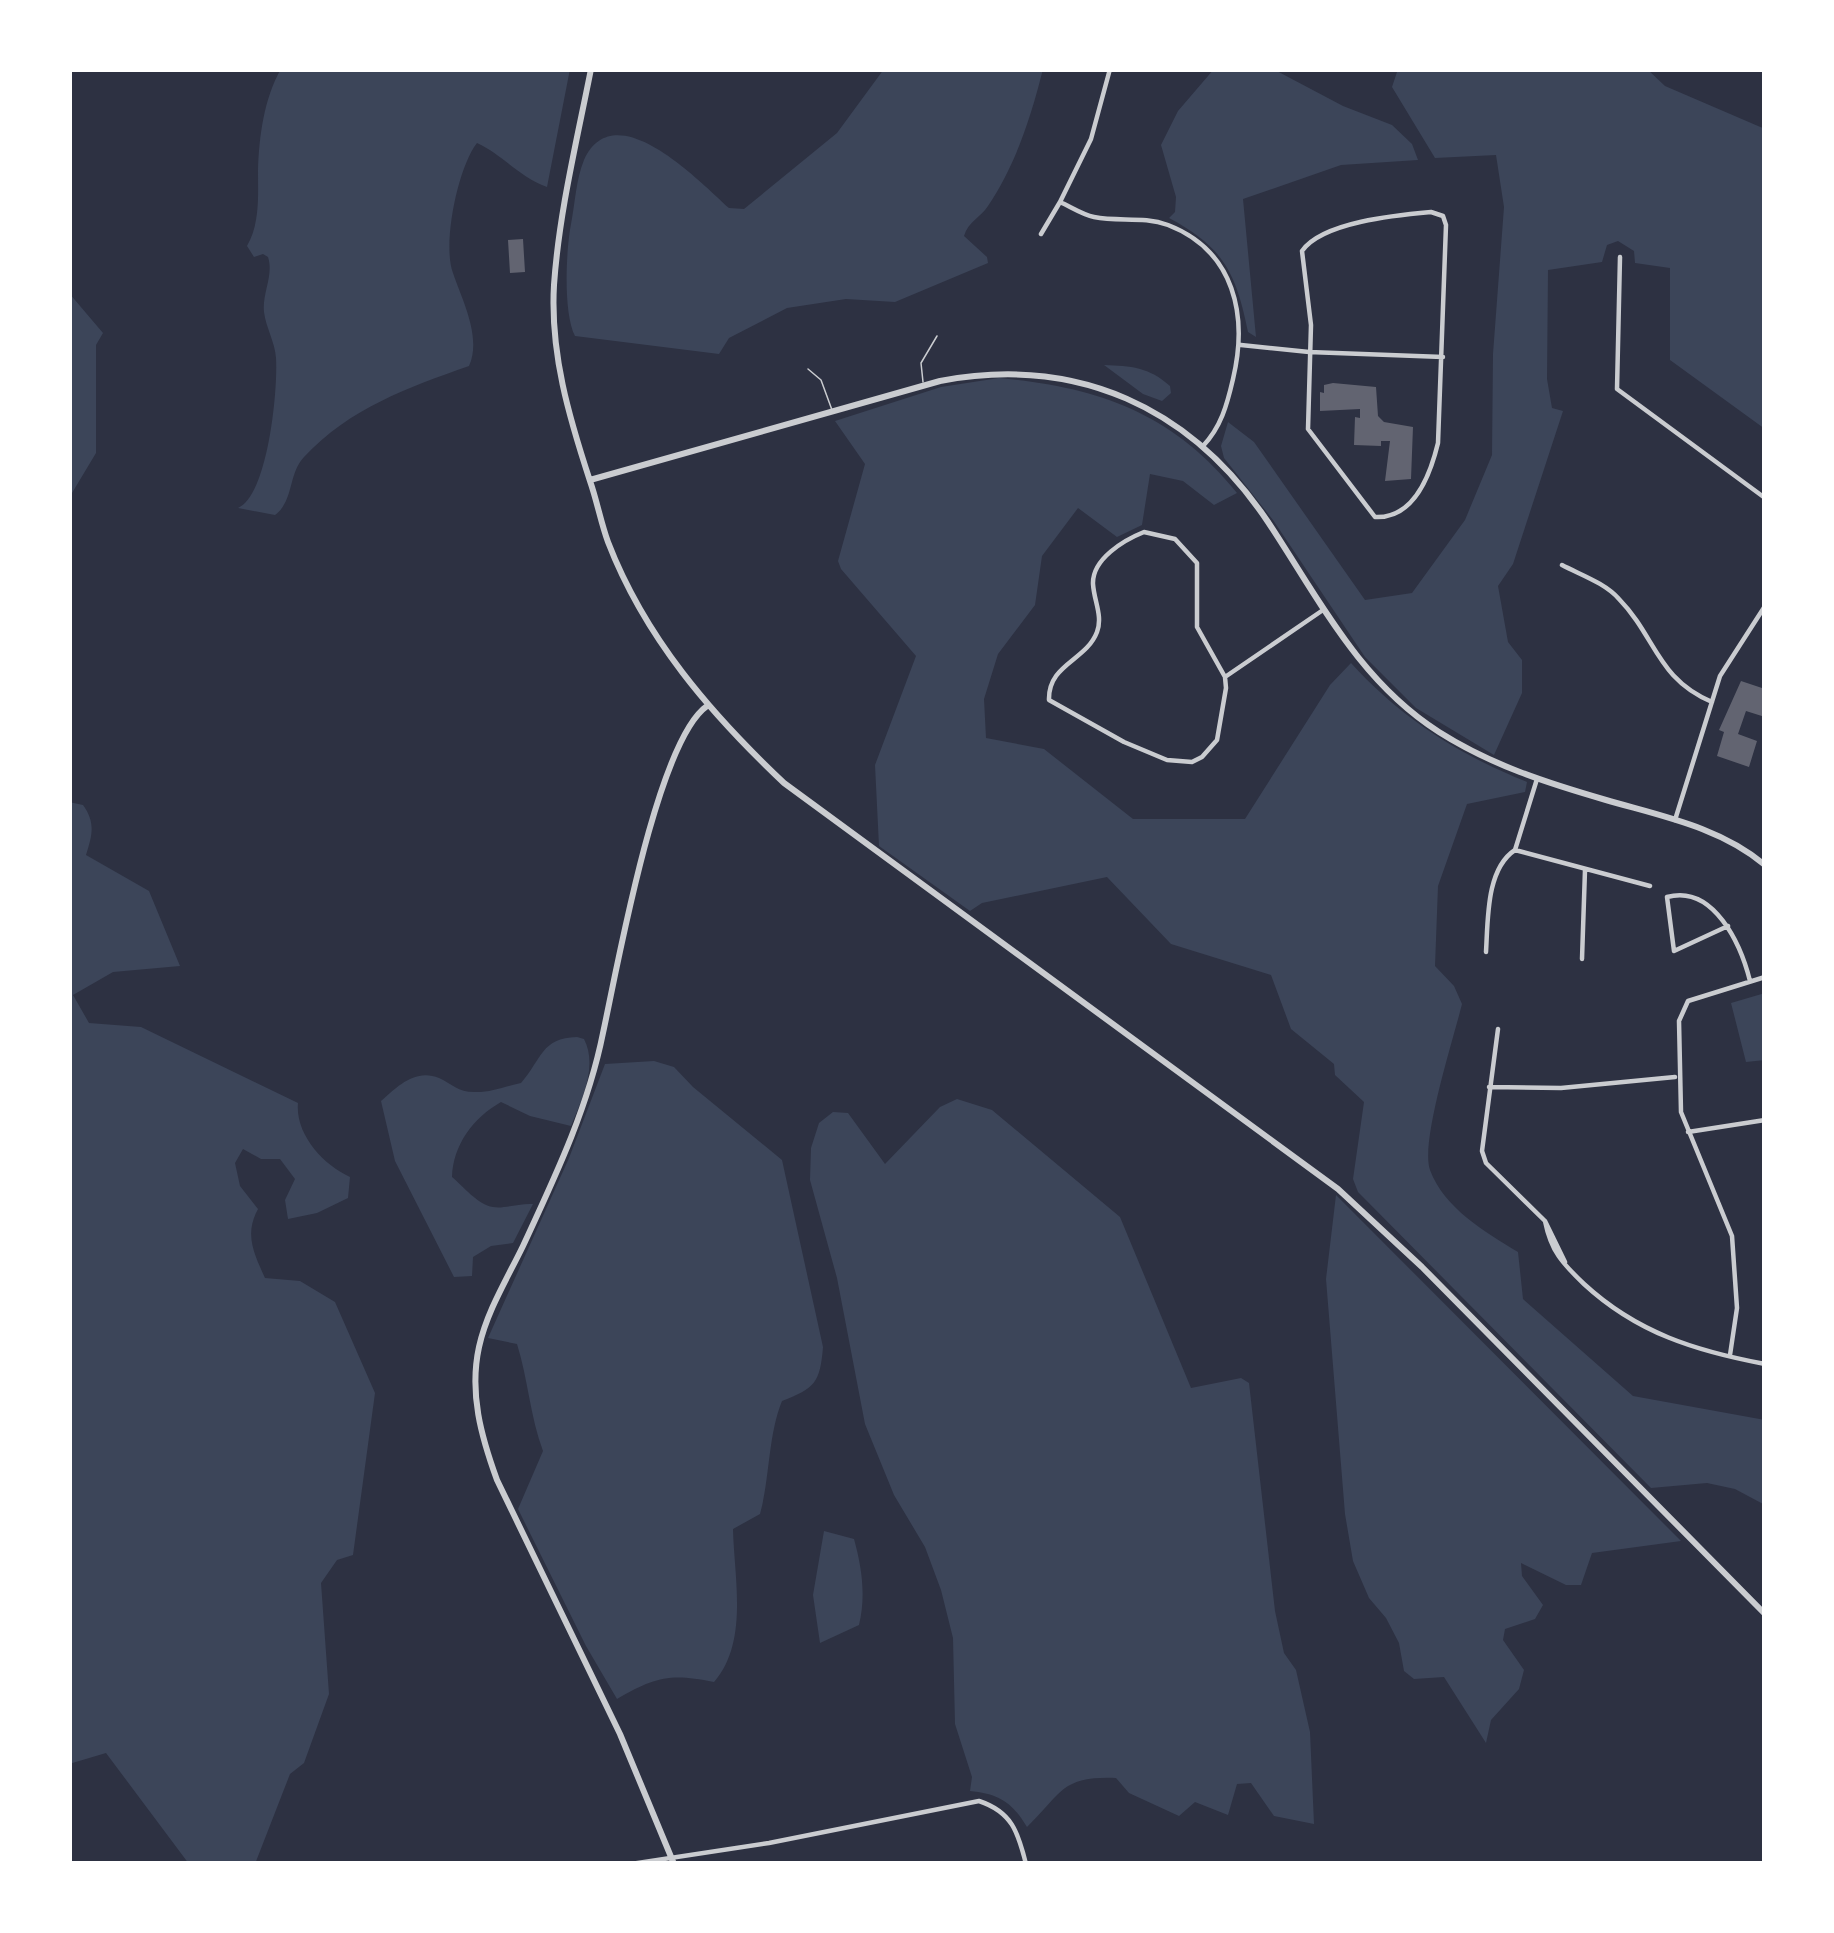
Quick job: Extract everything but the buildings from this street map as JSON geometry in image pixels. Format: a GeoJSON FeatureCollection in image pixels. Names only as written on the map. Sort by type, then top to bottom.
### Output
{"type":"FeatureCollection","features":[{"type":"Feature","properties":{"kind":"street"},"geometry":{"type":"LineString","coordinates":[[591,69],[554,285],[562,389],[608,543],[643,616],[707,706],[784,783],[1338,1189],[1422,1267],[1765,1613]]}},
{"type":"Feature","properties":{"kind":"street"},"geometry":{"type":"LineString","coordinates":[[1041,233],[1091,140],[1110,69]]}},
{"type":"Feature","properties":{"kind":"street"},"geometry":{"type":"LineString","coordinates":[[1060,202],[1092,217],[1144,219],[1193,238],[1230,280],[1240,313],[1241,345],[1221,421],[1203,446]]}},
{"type":"Feature","properties":{"kind":"street"},"geometry":{"type":"LineString","coordinates":[[1431,212],[1443,216],[1443,357],[1434,459],[1414,498],[1394,516],[1375,518],[1368,511],[1308,429],[1309,352],[1311,325],[1300,259],[1306,244],[1376,219],[1431,212]]}},
{"type":"Feature","properties":{"kind":"street"},"geometry":{"type":"LineString","coordinates":[[1620,257],[1618,389],[1765,498]]}},
{"type":"Feature","properties":{"kind":"street"},"geometry":{"type":"LineString","coordinates":[[1241,345],[1443,357]]}},
{"type":"Feature","properties":{"kind":"street"},"geometry":{"type":"LineString","coordinates":[[590,480],[924,386],[998,372],[1067,379],[1148,408],[1203,446],[1245,490],[1354,656],[1412,712],[1486,760],[1675,820],[1729,841],[1765,865]]}},
{"type":"Feature","properties":{"kind":"street"},"geometry":{"type":"LineString","coordinates":[[1144,532],[1175,539],[1197,562],[1197,627],[1225,677],[1217,740],[1202,758],[1192,762],[1167,760],[1124,742],[1049,700],[1056,674],[1096,635],[1095,571],[1118,545],[1144,532]]}},
{"type":"Feature","properties":{"kind":"street"},"geometry":{"type":"LineString","coordinates":[[1562,565],[1613,593],[1669,674],[1712,702]]}},
{"type":"Feature","properties":{"kind":"street"},"geometry":{"type":"LineString","coordinates":[[1675,820],[1726,662],[1765,606]]}},
{"type":"Feature","properties":{"kind":"street"},"geometry":{"type":"LineString","coordinates":[[1225,677],[1323,610]]}},
{"type":"Feature","properties":{"kind":"street"},"geometry":{"type":"LineString","coordinates":[[672,1860],[620,1734],[497,1480],[482,1440],[475,1382],[485,1323],[594,1078],[636,876],[689,725],[707,706]]}},
{"type":"Feature","properties":{"kind":"street"},"geometry":{"type":"LineString","coordinates":[[1486,952],[1494,884],[1506,856],[1515,850],[1537,779]]}},
{"type":"Feature","properties":{"kind":"street"},"geometry":{"type":"LineString","coordinates":[[1515,850],[1650,886]]}},
{"type":"Feature","properties":{"kind":"street"},"geometry":{"type":"LineString","coordinates":[[1582,959],[1585,870]]}},
{"type":"Feature","properties":{"kind":"street"},"geometry":{"type":"LineString","coordinates":[[1728,926],[1674,951],[1667,897],[1676,895],[1705,905],[1728,926],[1750,981]]}},
{"type":"Feature","properties":{"kind":"street"},"geometry":{"type":"LineString","coordinates":[[1730,1355],[1737,1308],[1732,1236],[1688,1132],[1677,1077],[1679,1021],[1688,1001],[1765,977]]}},
{"type":"Feature","properties":{"kind":"street"},"geometry":{"type":"LineString","coordinates":[[1498,1029],[1481,1137],[1486,1163],[1545,1221],[1566,1267],[1622,1316],[1647,1330],[1674,1343],[1765,1364]]}},
{"type":"Feature","properties":{"kind":"street"},"geometry":{"type":"LineString","coordinates":[[1489,1087],[1561,1088],[1677,1077]]}},
{"type":"Feature","properties":{"kind":"street"},"geometry":{"type":"LineString","coordinates":[[1688,1132],[1765,1120]]}},
{"type":"Feature","properties":{"kind":"street"},"geometry":{"type":"LineString","coordinates":[[631,1864],[769,1843],[979,1801],[1011,1820],[1026,1864]]}},
{"type":"Feature","properties":{"kind":"lane"},"geometry":{"type":"LineString","coordinates":[[924,386],[921,363],[938,336]]}},
{"type":"Feature","properties":{"kind":"lane"},"geometry":{"type":"LineString","coordinates":[[808,370],[821,380],[833,413]]}},
{"type":"Feature","properties":{"kind":"shaded area"},"geometry":{"type":"Polygon","coordinates":[[[281,69],[570,69],[547,187],[477,143],[464,169],[449,244],[472,331],[469,366],[402,392],[340,425],[304,457],[275,515],[238,508],[257,484],[264,463],[275,393],[275,352],[264,312],[268,257],[254,257],[247,246],[256,219],[264,118],[281,69]]]}},
{"type":"Feature","properties":{"kind":"shaded area"},"geometry":{"type":"Polygon","coordinates":[[[884,69],[1043,69],[1007,174],[964,236],[988,263],[895,302],[846,299],[787,308],[729,338],[719,354],[575,336],[567,297],[569,235],[581,167],[598,142],[616,135],[658,149],[729,208],[744,209],[837,133],[884,69]]]}},
{"type":"Feature","properties":{"kind":"shaded area"},"geometry":{"type":"Polygon","coordinates":[[[1214,69],[1273,69],[1343,106],[1392,125],[1412,144],[1418,160],[1341,165],[1243,199],[1256,337],[1248,332],[1224,263],[1202,240],[1169,218],[1175,212],[1176,197],[1161,145],[1178,111],[1214,69]]]}},
{"type":"Feature","properties":{"kind":"shaded area"},"geometry":{"type":"Polygon","coordinates":[[[1398,69],[1647,69],[1665,86],[1765,129],[1765,429],[1670,360],[1670,268],[1635,263],[1634,251],[1618,241],[1607,245],[1602,262],[1548,270],[1547,379],[1552,408],[1563,411],[1513,564],[1498,586],[1508,642],[1522,660],[1522,693],[1494,755],[1416,708],[1365,657],[1273,520],[1224,458],[1221,446],[1228,422],[1254,442],[1365,600],[1412,593],[1465,520],[1492,455],[1493,354],[1504,207],[1496,155],[1435,158],[1392,87],[1398,69]]]}},
{"type":"Feature","properties":{"kind":"shaded area"},"geometry":{"type":"Polygon","coordinates":[[[69,293],[103,333],[96,345],[96,453],[69,498],[69,293]]]}},
{"type":"Feature","properties":{"kind":"shaded area"},"geometry":{"type":"Polygon","coordinates":[[[1104,365],[1147,371],[1170,386],[1171,393],[1162,401],[1143,394],[1104,365]]]}},
{"type":"Feature","properties":{"kind":"shaded area"},"geometry":{"type":"Polygon","coordinates":[[[999,378],[1069,389],[1131,409],[1187,443],[1237,493],[1214,505],[1183,481],[1150,474],[1142,525],[1117,537],[1078,508],[1042,556],[1035,605],[998,654],[984,699],[986,738],[1044,749],[1133,819],[1245,819],[1330,685],[1351,663],[1432,733],[1527,782],[1525,792],[1467,804],[1438,886],[1435,966],[1454,986],[1462,1004],[1434,1114],[1430,1170],[1455,1207],[1518,1252],[1523,1299],[1633,1396],[1765,1420],[1765,1505],[1735,1489],[1707,1483],[1651,1488],[1358,1192],[1353,1179],[1364,1102],[1335,1075],[1334,1064],[1291,1029],[1271,975],[1171,944],[1107,877],[982,903],[970,911],[879,846],[875,765],[916,656],[838,561],[865,464],[835,421],[941,387],[999,378]]]}},
{"type":"Feature","properties":{"kind":"shaded area"},"geometry":{"type":"Polygon","coordinates":[[[69,802],[83,805],[90,818],[86,855],[149,891],[180,966],[113,972],[73,995],[89,1023],[141,1027],[298,1103],[301,1126],[313,1147],[350,1177],[348,1198],[317,1213],[288,1219],[285,1200],[295,1179],[280,1159],[261,1159],[243,1149],[235,1163],[240,1186],[258,1209],[251,1235],[265,1278],[300,1281],[335,1302],[375,1393],[353,1555],[337,1560],[321,1583],[329,1694],[304,1763],[290,1774],[255,1864],[189,1864],[106,1753],[69,1764],[69,802]]]}},
{"type":"Feature","properties":{"kind":"shaded area"},"geometry":{"type":"Polygon","coordinates":[[[1765,993],[1765,1060],[1746,1062],[1731,1003],[1765,993]]]}},
{"type":"Feature","properties":{"kind":"shaded area"},"geometry":{"type":"Polygon","coordinates":[[[584,1039],[588,1049],[589,1071],[571,1126],[530,1116],[501,1102],[473,1124],[461,1143],[452,1177],[471,1195],[493,1207],[533,1204],[513,1243],[491,1246],[473,1257],[472,1276],[454,1277],[395,1161],[381,1101],[407,1080],[422,1075],[468,1092],[521,1083],[549,1046],[584,1039]]]}},
{"type":"Feature","properties":{"kind":"shaded area"},"geometry":{"type":"Polygon","coordinates":[[[654,1061],[674,1067],[782,1160],[823,1347],[814,1383],[782,1401],[760,1514],[733,1529],[736,1629],[725,1666],[714,1682],[663,1679],[617,1699],[518,1509],[543,1451],[517,1344],[488,1338],[569,1158],[605,1064],[654,1061]]]}},
{"type":"Feature","properties":{"kind":"shaded area"},"geometry":{"type":"Polygon","coordinates":[[[957,1099],[992,1110],[1120,1217],[1191,1388],[1241,1378],[1249,1383],[1275,1611],[1284,1653],[1296,1670],[1310,1732],[1314,1824],[1274,1816],[1251,1783],[1237,1784],[1228,1815],[1195,1802],[1179,1816],[1129,1793],[1116,1778],[1084,1780],[1064,1789],[1027,1827],[1004,1801],[970,1791],[972,1777],[955,1724],[953,1638],[941,1590],[865,1424],[837,1278],[810,1180],[811,1148],[819,1123],[833,1112],[848,1113],[885,1164],[940,1107],[957,1099]]]}},
{"type":"Feature","properties":{"kind":"shaded area"},"geometry":{"type":"Polygon","coordinates":[[[1336,1195],[1681,1541],[1592,1553],[1581,1585],[1566,1585],[1521,1563],[1522,1576],[1543,1605],[1535,1619],[1505,1629],[1503,1640],[1524,1670],[1519,1689],[1491,1720],[1486,1743],[1444,1677],[1414,1679],[1404,1671],[1399,1643],[1369,1598],[1353,1561],[1326,1279],[1336,1195]]]}},
{"type":"Feature","properties":{"kind":"shaded area"},"geometry":{"type":"Polygon","coordinates":[[[824,1531],[854,1539],[862,1603],[859,1625],[820,1643],[813,1595],[824,1531]]]}}]}
